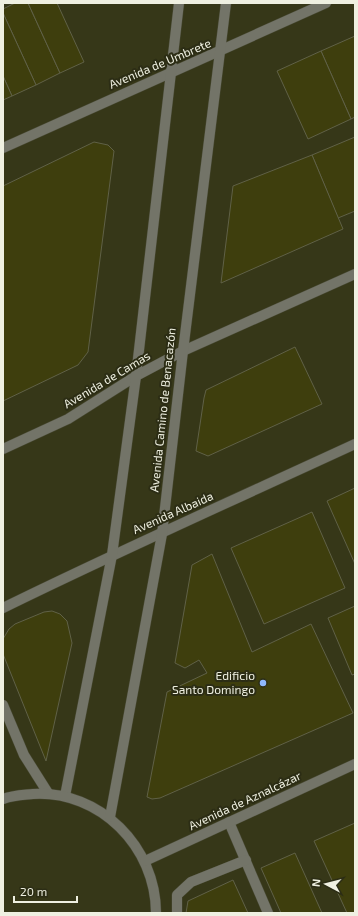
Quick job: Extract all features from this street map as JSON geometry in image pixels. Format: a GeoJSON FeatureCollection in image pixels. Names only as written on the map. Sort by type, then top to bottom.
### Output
{"type":"FeatureCollection","features":[{"type":"Feature","properties":{"kind":"street"},"geometry":{"type":"LineString","coordinates":[[65,796],[112,555],[136,376],[179,3]]}},
{"type":"Feature","properties":{"kind":"street","name":"Avenida Camino de Benacazón"},"geometry":{"type":"LineString","coordinates":[[110,818],[162,534],[226,3]]}},
{"type":"Feature","properties":{"kind":"street","name":"Avenida de Umbrete"},"geometry":{"type":"LineString","coordinates":[[3,148],[170,72],[220,52],[326,3]]}},
{"type":"Feature","properties":{"kind":"street","name":"Avenida de Camas"},"geometry":{"type":"LineString","coordinates":[[3,449],[68,418],[136,376],[183,351],[355,274]]}},
{"type":"Feature","properties":{"kind":"street","name":"Avenida Albaida"},"geometry":{"type":"LineString","coordinates":[[3,608],[112,555],[162,534],[355,444]]}},
{"type":"Feature","properties":{"kind":"street"},"geometry":{"type":"LineString","coordinates":[[3,705],[24,755],[48,793]]}},
{"type":"Feature","properties":{"kind":"street","name":"Avenida de Aznalcázar"},"geometry":{"type":"LineString","coordinates":[[145,861],[355,764]]}},
{"type":"Feature","properties":{"kind":"street"},"geometry":{"type":"LineString","coordinates":[[3,798],[10,796],[48,793],[65,796],[88,804],[110,818],[130,837],[145,861],[156,896],[156,913]]}},
{"type":"Feature","properties":{"kind":"street"},"geometry":{"type":"LineString","coordinates":[[229,822],[268,913]]}},
{"type":"Feature","properties":{"kind":"street"},"geometry":{"type":"LineString","coordinates":[[177,913],[177,895],[191,882],[246,860]]}},
{"type":"Feature","properties":{"kind":"shaded area"},"geometry":{"type":"Polygon","coordinates":[[[3,3],[355,3],[355,913],[3,913],[3,3]]]}},
{"type":"Feature","properties":{"kind":"building"},"geometry":{"type":"Polygon","coordinates":[[[15,3],[28,3],[60,73],[36,85],[3,13],[3,9],[15,3]]]}},
{"type":"Feature","properties":{"kind":"building"},"geometry":{"type":"Polygon","coordinates":[[[28,3],[57,3],[84,62],[60,73],[28,3]]]}},
{"type":"Feature","properties":{"kind":"building"},"geometry":{"type":"Polygon","coordinates":[[[3,13],[36,85],[12,96],[3,76],[3,13]]]}},
{"type":"Feature","properties":{"kind":"building"},"geometry":{"type":"Polygon","coordinates":[[[355,36],[355,117],[351,119],[321,51],[355,36]]]}},
{"type":"Feature","properties":{"kind":"building"},"geometry":{"type":"Polygon","coordinates":[[[321,51],[351,119],[308,139],[277,71],[321,51]]]}},
{"type":"Feature","properties":{"kind":"building"},"geometry":{"type":"Polygon","coordinates":[[[3,76],[12,96],[3,100],[3,76]]]}},
{"type":"Feature","properties":{"kind":"building"},"geometry":{"type":"Polygon","coordinates":[[[355,137],[355,211],[338,218],[312,155],[355,137]]]}},
{"type":"Feature","properties":{"kind":"building"},"geometry":{"type":"Polygon","coordinates":[[[94,142],[108,145],[114,151],[88,352],[78,365],[3,401],[3,186],[94,142]]]}},
{"type":"Feature","properties":{"kind":"building"},"geometry":{"type":"Polygon","coordinates":[[[312,155],[343,229],[221,283],[233,186],[312,155]]]}},
{"type":"Feature","properties":{"kind":"building"},"geometry":{"type":"Polygon","coordinates":[[[295,347],[322,404],[208,456],[196,451],[206,390],[295,347]]]}},
{"type":"Feature","properties":{"kind":"building"},"geometry":{"type":"Polygon","coordinates":[[[355,488],[355,564],[327,501],[355,488]]]}},
{"type":"Feature","properties":{"kind":"building"},"geometry":{"type":"Polygon","coordinates":[[[312,512],[345,588],[264,624],[231,548],[312,512]]]}},
{"type":"Feature","properties":{"kind":"building","name":"Edificio Santo Domingo"},"geometry":{"type":"Polygon","coordinates":[[[212,554],[252,652],[311,624],[353,713],[160,798],[152,799],[147,797],[167,692],[207,673],[199,660],[185,668],[175,663],[192,565],[212,554]]]}},
{"type":"Feature","properties":{"kind":"building"},"geometry":{"type":"Polygon","coordinates":[[[355,606],[355,674],[352,675],[328,618],[355,606]]]}},
{"type":"Feature","properties":{"kind":"building"},"geometry":{"type":"Polygon","coordinates":[[[52,611],[60,614],[67,621],[72,643],[46,761],[3,654],[3,639],[9,629],[15,624],[44,612],[52,611]]]}},
{"type":"Feature","properties":{"kind":"building"},"geometry":{"type":"Polygon","coordinates":[[[355,823],[355,913],[347,913],[314,841],[355,823]]]}},
{"type":"Feature","properties":{"kind":"building"},"geometry":{"type":"Polygon","coordinates":[[[295,853],[322,913],[281,913],[261,868],[295,853]]]}},
{"type":"Feature","properties":{"kind":"building"},"geometry":{"type":"Polygon","coordinates":[[[233,880],[248,913],[186,913],[188,901],[233,880]]]}},
{"type":"Feature","properties":{"kind":"place","name":"Edificio Santo Domingo"},"geometry":{"type":"Point","coordinates":[263,683]}}]}
